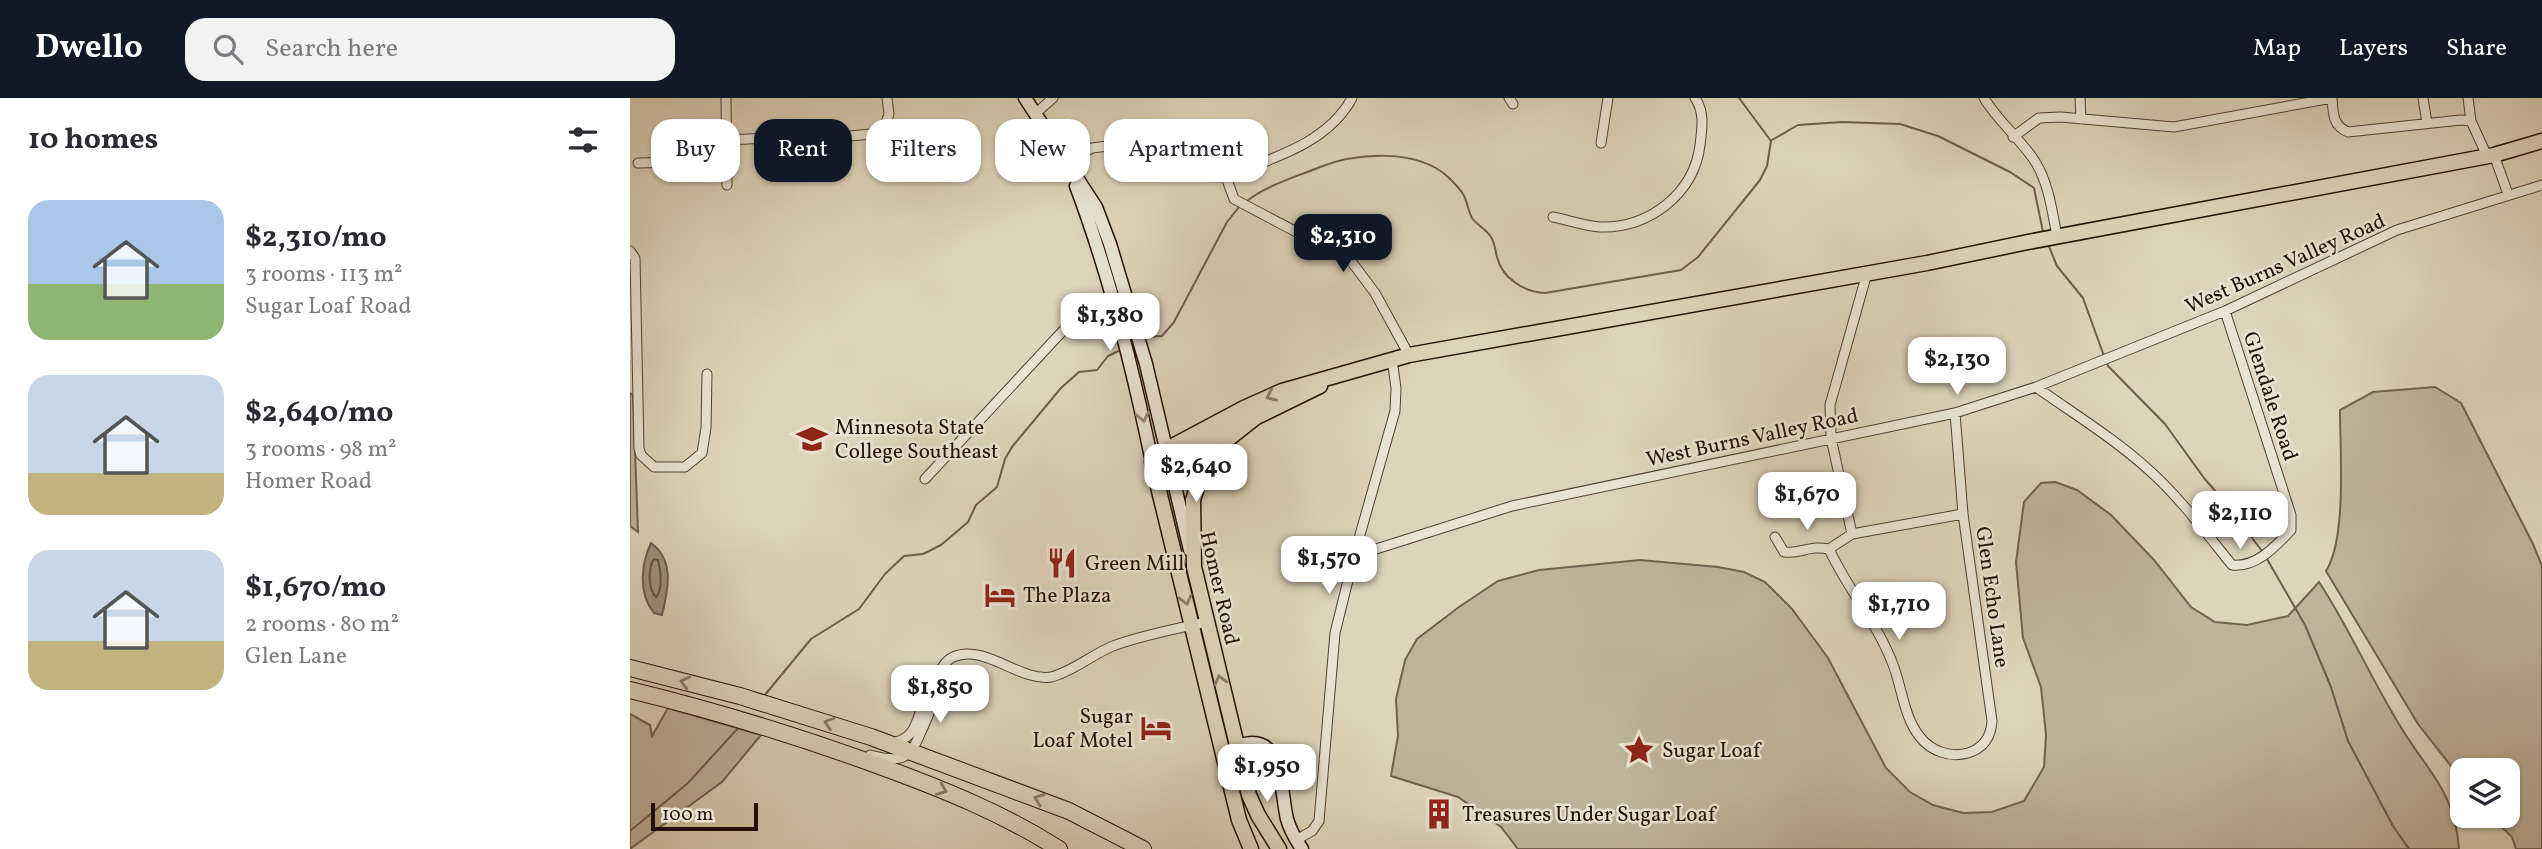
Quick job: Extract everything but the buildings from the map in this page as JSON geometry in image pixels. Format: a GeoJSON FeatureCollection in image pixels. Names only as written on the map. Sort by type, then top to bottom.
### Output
{"type":"FeatureCollection","features":[{"type":"Feature","properties":{"kind":"highway"},"geometry":{"type":"LineString","coordinates":[[630,668],[740,696],[887,743],[1069,811],[1143,849]]}},
{"type":"Feature","properties":{"kind":"highway"},"geometry":{"type":"LineString","coordinates":[[630,690],[728,716],[829,748],[985,807],[1059,849]]}},
{"type":"Feature","properties":{"kind":"main road"},"geometry":{"type":"LineString","coordinates":[[1168,455],[1282,391],[1409,355],[1867,273],[2490,156],[2542,141]]}},
{"type":"Feature","properties":{"kind":"main road"},"geometry":{"type":"LineString","coordinates":[[1152,462],[1255,418],[1359,367]]}},
{"type":"Feature","properties":{"kind":"main road"},"geometry":{"type":"LineString","coordinates":[[1194,567],[1193,500],[1201,475],[1217,448],[1255,418]]}},
{"type":"Feature","properties":{"kind":"main road","name":"Homer Road"},"geometry":{"type":"LineString","coordinates":[[1152,462],[1237,746],[1252,805],[1279,849]]}},
{"type":"Feature","properties":{"kind":"main road","name":"Homer Road"},"geometry":{"type":"LineString","coordinates":[[1194,567],[1199,624],[1222,744],[1239,820],[1251,849]]}},
{"type":"Feature","properties":{"kind":"street"},"geometry":{"type":"LineString","coordinates":[[726,98],[726,119]]}},
{"type":"Feature","properties":{"kind":"street"},"geometry":{"type":"LineString","coordinates":[[740,140],[852,137],[883,132],[889,114],[887,98]]}},
{"type":"Feature","properties":{"kind":"street","name":"Homer Road"},"geometry":{"type":"LineString","coordinates":[[1025,98],[1038,119]]}},
{"type":"Feature","properties":{"kind":"street"},"geometry":{"type":"LineString","coordinates":[[1035,114],[1053,98]]}},
{"type":"Feature","properties":{"kind":"street"},"geometry":{"type":"LineString","coordinates":[[1268,159],[1305,144],[1329,128],[1352,98]]}},
{"type":"Feature","properties":{"kind":"street"},"geometry":{"type":"LineString","coordinates":[[1601,143],[1608,98]]}},
{"type":"Feature","properties":{"kind":"street"},"geometry":{"type":"LineString","coordinates":[[1553,217],[1599,227],[1625,225],[1669,205],[1686,183],[1699,157],[1702,124],[1700,105],[1695,98]]}},
{"type":"Feature","properties":{"kind":"street"},"geometry":{"type":"LineString","coordinates":[[1984,98],[2034,160],[2046,181],[2057,236]]}},
{"type":"Feature","properties":{"kind":"street"},"geometry":{"type":"LineString","coordinates":[[2080,98],[2081,119]]}},
{"type":"Feature","properties":{"kind":"street"},"geometry":{"type":"LineString","coordinates":[[2013,137],[2039,118],[2189,126],[2332,98],[2334,120],[2339,128],[2348,132],[2471,121]]}},
{"type":"Feature","properties":{"kind":"street"},"geometry":{"type":"LineString","coordinates":[[2423,98],[2427,123]]}},
{"type":"Feature","properties":{"kind":"street"},"geometry":{"type":"LineString","coordinates":[[2468,98],[2471,121],[2508,194]]}},
{"type":"Feature","properties":{"kind":"street"},"geometry":{"type":"LineString","coordinates":[[638,163],[651,163]]}},
{"type":"Feature","properties":{"kind":"street"},"geometry":{"type":"LineString","coordinates":[[727,182],[727,186]]}},
{"type":"Feature","properties":{"kind":"street","name":"Homer Road"},"geometry":{"type":"LineString","coordinates":[[1074,182],[1100,248],[1133,371],[1152,462]]}},
{"type":"Feature","properties":{"kind":"street","name":"Homer Road"},"geometry":{"type":"LineString","coordinates":[[1080,182],[1096,207],[1133,319],[1194,567]]}},
{"type":"Feature","properties":{"kind":"street"},"geometry":{"type":"LineString","coordinates":[[1228,182],[1234,199],[1351,261],[1375,293],[1409,355]]}},
{"type":"Feature","properties":{"kind":"street","name":"West Burns Valley Road"},"geometry":{"type":"LineString","coordinates":[[1354,556],[1512,506],[1955,413],[2036,387],[2225,311],[2398,230],[2542,185]]}},
{"type":"Feature","properties":{"kind":"street"},"geometry":{"type":"LineString","coordinates":[[630,251],[635,258],[639,447],[641,456],[654,467],[685,467],[705,448],[707,374]]}},
{"type":"Feature","properties":{"kind":"street"},"geometry":{"type":"LineString","coordinates":[[1852,534],[1831,438],[1830,405],[1867,273]]}},
{"type":"Feature","properties":{"kind":"street"},"geometry":{"type":"LineString","coordinates":[[925,479],[1072,321],[1116,310]]}},
{"type":"Feature","properties":{"kind":"street","name":"Glendale Road"},"geometry":{"type":"LineString","coordinates":[[2036,387],[2120,446],[2149,470],[2187,510],[2232,565],[2240,566],[2257,560],[2291,530],[2291,515],[2225,311]]}},
{"type":"Feature","properties":{"kind":"street"},"geometry":{"type":"LineString","coordinates":[[1237,746],[1247,742],[1257,743],[1272,753],[1279,772],[1288,823],[1299,844],[1319,821],[1335,633],[1395,411],[1396,388],[1392,359]]}},
{"type":"Feature","properties":{"kind":"street","name":"Glen Echo Lane"},"geometry":{"type":"LineString","coordinates":[[1829,549],[1841,576],[1873,624],[1892,662],[1909,718],[1919,736],[1930,748],[1946,754],[1969,752],[1979,748],[1989,737],[1993,721],[1963,513],[1955,413]]}},
{"type":"Feature","properties":{"kind":"street"},"geometry":{"type":"LineString","coordinates":[[1775,537],[1784,552],[1795,553],[1814,546],[1829,549],[1852,534],[1963,513]]}},
{"type":"Feature","properties":{"kind":"street"},"geometry":{"type":"LineString","coordinates":[[887,743],[900,742],[911,735],[944,664],[955,656],[968,654],[983,657],[1032,674],[1050,677],[1115,645],[1199,624]]}},
{"type":"Feature","properties":{"kind":"street"},"geometry":{"type":"LineString","coordinates":[[829,748],[843,748],[892,759],[902,758],[912,752],[929,713],[934,698],[933,691]]}},
{"type":"Feature","properties":{"kind":"shaded area"},"geometry":{"type":"Polygon","coordinates":[[[2435,387],[2461,403],[2542,566],[2542,849],[2516,849],[2512,837],[2503,828],[2520,828],[2520,758],[2450,758],[2450,765],[2418,724],[2326,571],[2333,556],[2340,516],[2340,410],[2373,392],[2435,387]]]}},
{"type":"Feature","properties":{"kind":"shaded area"},"geometry":{"type":"Polygon","coordinates":[[[630,393],[633,395],[638,532],[630,526],[630,393]]]}},
{"type":"Feature","properties":{"kind":"shaded area"},"geometry":{"type":"Polygon","coordinates":[[[2055,482],[2077,490],[2111,515],[2154,560],[2191,607],[2215,622],[2247,625],[2288,616],[2319,582],[2391,711],[2439,784],[2450,807],[2450,828],[2457,828],[2459,849],[1518,849],[1501,827],[1458,797],[1391,776],[1398,736],[1396,699],[1405,660],[1417,639],[1498,581],[1539,570],[1640,560],[1718,567],[1744,572],[1765,582],[1792,609],[1828,658],[1886,768],[1910,792],[1933,805],[1963,813],[1992,812],[2024,801],[2044,767],[2046,735],[2041,687],[2023,638],[2016,562],[2024,502],[2041,483],[2055,482]]]}},
{"type":"Feature","properties":{"kind":"shaded area"},"geometry":{"type":"Polygon","coordinates":[[[668,708],[761,735],[722,782],[630,849],[630,714],[650,725],[652,736],[668,708]]]}},
{"type":"Feature","properties":{"kind":"water"},"geometry":{"type":"Polygon","coordinates":[[[651,543],[659,550],[667,567],[662,615],[654,613],[643,588],[643,569],[651,543]]]}},
{"type":"Feature","properties":{"kind":"waterway"},"geometry":{"type":"LineString","coordinates":[[1247,201],[1273,186],[1335,162],[1368,156],[1403,157],[1435,168],[1455,184],[1464,195],[1472,218],[1492,239],[1504,271],[1515,282],[1529,290],[1545,293],[1681,270],[1698,257],[1760,180],[1767,166],[1771,141],[1739,98]]}},
{"type":"Feature","properties":{"kind":"waterway"},"geometry":{"type":"LineString","coordinates":[[1772,140],[1798,125],[1842,122],[1900,124],[1938,136],[2010,172],[2034,188],[2043,232]]}},
{"type":"Feature","properties":{"kind":"waterway"},"geometry":{"type":"LineString","coordinates":[[1144,337],[1162,336],[1174,322],[1227,222],[1239,207]]}},
{"type":"Feature","properties":{"kind":"waterway"},"geometry":{"type":"LineString","coordinates":[[2048,244],[2057,266],[2083,298],[2104,356]]}},
{"type":"Feature","properties":{"kind":"waterway"},"geometry":{"type":"LineString","coordinates":[[764,696],[811,639],[859,609],[885,574],[904,556],[923,554],[941,545],[968,522],[976,505],[997,487],[1005,459],[1012,447],[1061,388],[1079,372],[1097,370],[1108,356],[1121,350]]}},
{"type":"Feature","properties":{"kind":"waterway"},"geometry":{"type":"LineString","coordinates":[[2106,361],[2165,424],[2262,551]]}},
{"type":"Feature","properties":{"kind":"waterway"},"geometry":{"type":"LineString","coordinates":[[2267,559],[2305,625],[2331,687],[2348,741],[2393,826],[2409,849]]}},
{"type":"Feature","properties":{"kind":"waterway"},"geometry":{"type":"LineString","coordinates":[[630,831],[688,783],[739,727]]}},
{"type":"Feature","properties":{"kind":"place","name":"Minnesota State College Southeast"},"geometry":{"type":"Point","coordinates":[812,439]}},
{"type":"Feature","properties":{"kind":"place","name":"Green Mill"},"geometry":{"type":"Point","coordinates":[1062,563]}},
{"type":"Feature","properties":{"kind":"place","name":"The Plaza"},"geometry":{"type":"Point","coordinates":[1000,595]}},
{"type":"Feature","properties":{"kind":"place","name":"Sugar Loaf Motel"},"geometry":{"type":"Point","coordinates":[1156,728]}},
{"type":"Feature","properties":{"kind":"place","name":"Sugar Loaf"},"geometry":{"type":"Point","coordinates":[1639,750]}},
{"type":"Feature","properties":{"kind":"place","name":"Treasures Under Sugar Loaf"},"geometry":{"type":"Point","coordinates":[1439,814]}}]}
